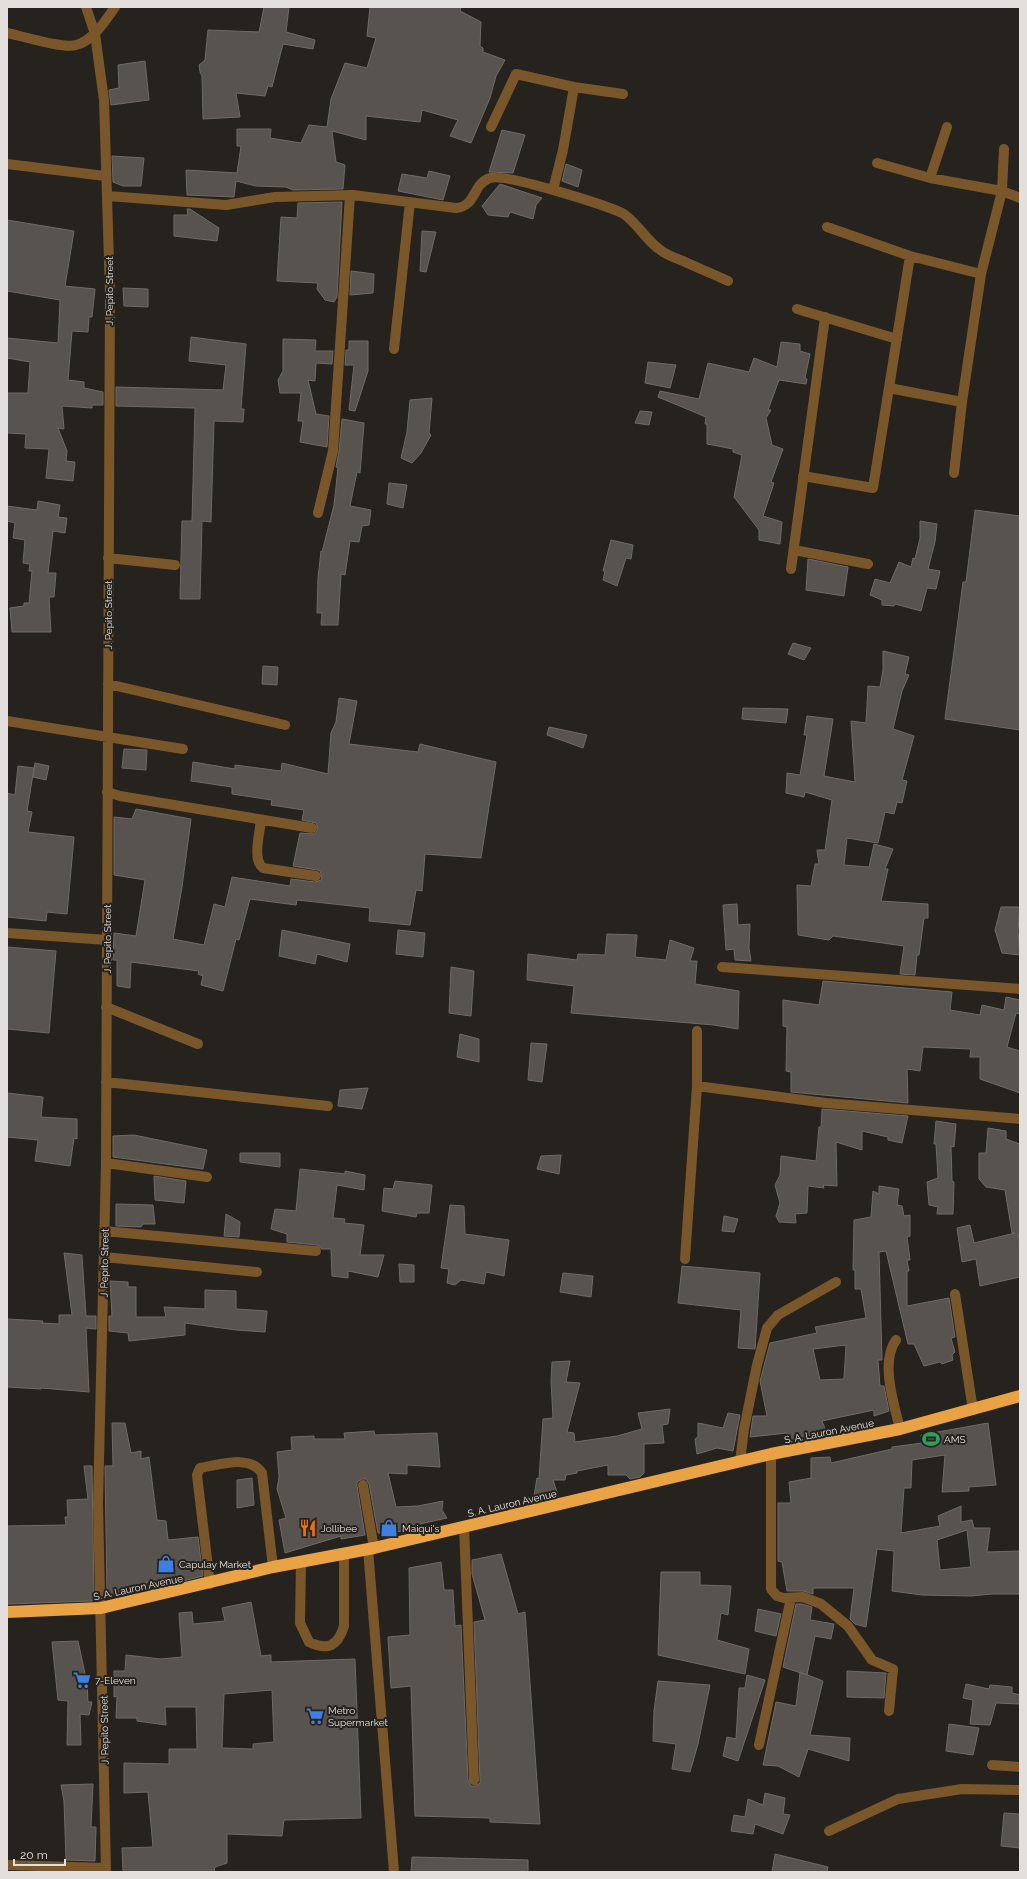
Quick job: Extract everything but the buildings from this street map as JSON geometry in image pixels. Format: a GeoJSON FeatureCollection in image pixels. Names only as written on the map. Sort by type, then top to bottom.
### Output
{"type":"FeatureCollection","features":[{"type":"Feature","properties":{"kind":"highway","name":"S. A. Lauron Avenue"},"geometry":{"type":"LineString","coordinates":[[7,1612],[101,1608],[210,1584],[273,1568],[371,1548],[771,1454],[900,1429],[1020,1396]]}},
{"type":"Feature","properties":{"kind":"street","name":"J. Pepito Street"},"geometry":{"type":"LineString","coordinates":[[86,7],[95,34],[104,100],[105,176],[108,196],[110,293],[106,1164],[98,1503],[106,1870]]}},
{"type":"Feature","properties":{"kind":"street"},"geometry":{"type":"LineString","coordinates":[[7,33],[65,45],[77,45],[95,34],[115,7]]}},
{"type":"Feature","properties":{"kind":"street"},"geometry":{"type":"LineString","coordinates":[[491,127],[516,74],[623,94]]}},
{"type":"Feature","properties":{"kind":"street"},"geometry":{"type":"LineString","coordinates":[[553,190],[563,150],[574,86]]}},
{"type":"Feature","properties":{"kind":"street"},"geometry":{"type":"LineString","coordinates":[[930,178],[947,127]]}},
{"type":"Feature","properties":{"kind":"street"},"geometry":{"type":"LineString","coordinates":[[954,473],[962,402],[981,274],[1002,191],[1004,149]]}},
{"type":"Feature","properties":{"kind":"street"},"geometry":{"type":"LineString","coordinates":[[877,162],[930,178],[1002,191],[1020,198]]}},
{"type":"Feature","properties":{"kind":"street"},"geometry":{"type":"LineString","coordinates":[[7,164],[105,176]]}},
{"type":"Feature","properties":{"kind":"street"},"geometry":{"type":"LineString","coordinates":[[108,196],[226,205],[275,197],[350,195],[456,208],[464,207],[472,200],[478,186],[491,178],[513,180],[553,190],[624,214],[647,240],[660,250],[728,281]]}},
{"type":"Feature","properties":{"kind":"street"},"geometry":{"type":"LineString","coordinates":[[318,513],[333,451],[350,195]]}},
{"type":"Feature","properties":{"kind":"street"},"geometry":{"type":"LineString","coordinates":[[394,349],[410,202]]}},
{"type":"Feature","properties":{"kind":"street"},"geometry":{"type":"LineString","coordinates":[[827,227],[910,256],[981,274]]}},
{"type":"Feature","properties":{"kind":"street"},"geometry":{"type":"LineString","coordinates":[[804,476],[874,488],[910,256]]}},
{"type":"Feature","properties":{"kind":"street"},"geometry":{"type":"LineString","coordinates":[[797,309],[897,339]]}},
{"type":"Feature","properties":{"kind":"street"},"geometry":{"type":"LineString","coordinates":[[791,569],[825,317]]}},
{"type":"Feature","properties":{"kind":"street"},"geometry":{"type":"LineString","coordinates":[[889,388],[962,402]]}},
{"type":"Feature","properties":{"kind":"street"},"geometry":{"type":"LineString","coordinates":[[794,550],[868,564]]}},
{"type":"Feature","properties":{"kind":"street"},"geometry":{"type":"LineString","coordinates":[[108,558],[175,565]]}},
{"type":"Feature","properties":{"kind":"street"},"geometry":{"type":"LineString","coordinates":[[108,684],[285,725]]}},
{"type":"Feature","properties":{"kind":"street"},"geometry":{"type":"LineString","coordinates":[[7,721],[183,749]]}},
{"type":"Feature","properties":{"kind":"street"},"geometry":{"type":"LineString","coordinates":[[107,792],[120,796],[312,828]]}},
{"type":"Feature","properties":{"kind":"street"},"geometry":{"type":"LineString","coordinates":[[261,820],[256,858],[259,866],[263,868],[316,876]]}},
{"type":"Feature","properties":{"kind":"street"},"geometry":{"type":"LineString","coordinates":[[7,933],[107,940]]}},
{"type":"Feature","properties":{"kind":"street"},"geometry":{"type":"LineString","coordinates":[[722,967],[1020,989]]}},
{"type":"Feature","properties":{"kind":"street"},"geometry":{"type":"LineString","coordinates":[[106,1007],[198,1044]]}},
{"type":"Feature","properties":{"kind":"street"},"geometry":{"type":"LineString","coordinates":[[685,1259],[697,1086],[697,1031]]}},
{"type":"Feature","properties":{"kind":"street"},"geometry":{"type":"LineString","coordinates":[[106,1082],[328,1106]]}},
{"type":"Feature","properties":{"kind":"street"},"geometry":{"type":"LineString","coordinates":[[697,1086],[826,1103],[1020,1119]]}},
{"type":"Feature","properties":{"kind":"street"},"geometry":{"type":"LineString","coordinates":[[106,1164],[207,1177]]}},
{"type":"Feature","properties":{"kind":"street"},"geometry":{"type":"LineString","coordinates":[[104,1231],[316,1251]]}},
{"type":"Feature","properties":{"kind":"street"},"geometry":{"type":"LineString","coordinates":[[104,1257],[257,1272]]}},
{"type":"Feature","properties":{"kind":"street"},"geometry":{"type":"LineString","coordinates":[[740,1462],[744,1429],[757,1365],[767,1328],[778,1316],[836,1282]]}},
{"type":"Feature","properties":{"kind":"street"},"geometry":{"type":"LineString","coordinates":[[955,1294],[973,1410]]}},
{"type":"Feature","properties":{"kind":"street"},"geometry":{"type":"LineString","coordinates":[[896,1340],[891,1347],[889,1357],[890,1386],[900,1429]]}},
{"type":"Feature","properties":{"kind":"street"},"geometry":{"type":"LineString","coordinates":[[771,1454],[770,1588],[777,1596],[791,1598],[803,1597],[821,1604],[848,1626],[872,1660],[892,1669],[889,1711]]}},
{"type":"Feature","properties":{"kind":"street"},"geometry":{"type":"LineString","coordinates":[[210,1584],[197,1475],[200,1468],[238,1462],[252,1463],[258,1468],[262,1474],[273,1568]]}},
{"type":"Feature","properties":{"kind":"street"},"geometry":{"type":"LineString","coordinates":[[363,1485],[371,1548],[394,1872]]}},
{"type":"Feature","properties":{"kind":"street"},"geometry":{"type":"LineString","coordinates":[[464,1526],[474,1780]]}},
{"type":"Feature","properties":{"kind":"street"},"geometry":{"type":"LineString","coordinates":[[301,1562],[300,1623],[309,1642],[325,1648],[332,1646],[342,1635],[344,1626],[344,1554]]}},
{"type":"Feature","properties":{"kind":"street"},"geometry":{"type":"LineString","coordinates":[[759,1745],[791,1598]]}},
{"type":"Feature","properties":{"kind":"street"},"geometry":{"type":"LineString","coordinates":[[992,1766],[1020,1767]]}},
{"type":"Feature","properties":{"kind":"street"},"geometry":{"type":"LineString","coordinates":[[829,1831],[898,1799],[962,1789],[1020,1790]]}},
{"type":"Feature","properties":{"kind":"street"},"geometry":{"type":"LineString","coordinates":[[7,1865],[106,1870]]}},
{"type":"Feature","properties":{"kind":"place","name":"AMS"},"geometry":{"type":"Point","coordinates":[931,1439]}},
{"type":"Feature","properties":{"kind":"place","name":"Jollibee"},"geometry":{"type":"Point","coordinates":[308,1528]}},
{"type":"Feature","properties":{"kind":"place","name":"Maiqui's"},"geometry":{"type":"Point","coordinates":[389,1528]}},
{"type":"Feature","properties":{"kind":"place","name":"Capulay Market"},"geometry":{"type":"Point","coordinates":[166,1564]}},
{"type":"Feature","properties":{"kind":"place","name":"7-Eleven"},"geometry":{"type":"Point","coordinates":[82,1680]}},
{"type":"Feature","properties":{"kind":"place","name":"Metro Supermarket"},"geometry":{"type":"Point","coordinates":[315,1716]}}]}
